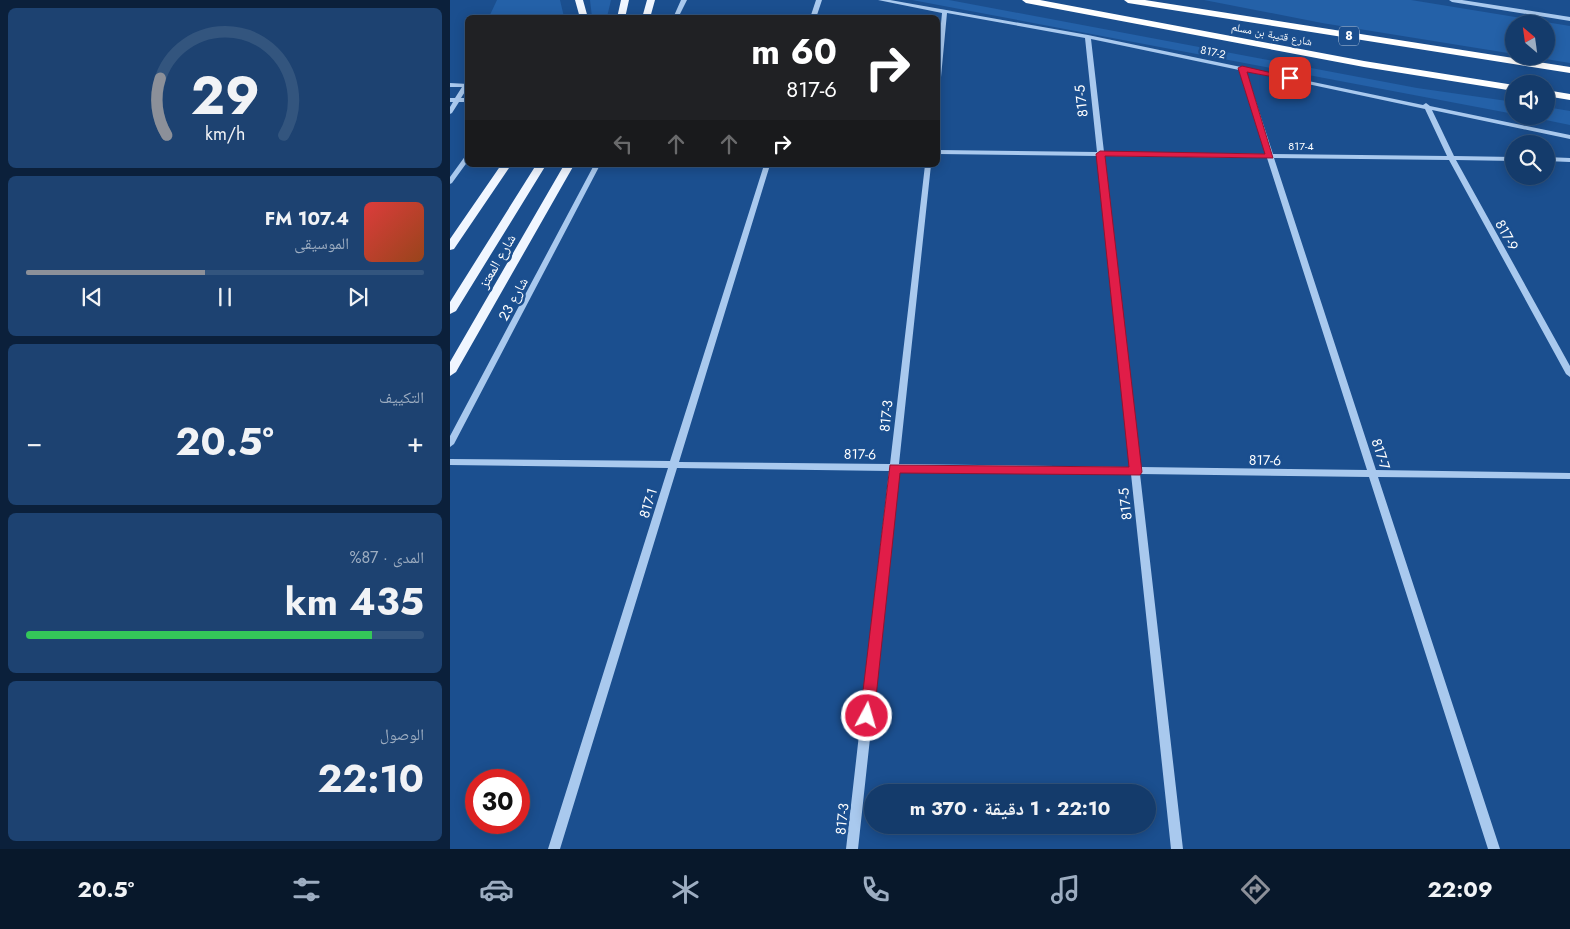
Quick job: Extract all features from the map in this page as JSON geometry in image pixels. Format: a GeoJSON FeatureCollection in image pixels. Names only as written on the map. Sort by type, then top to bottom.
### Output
{"type":"FeatureCollection","features":[{"type":"Feature","properties":{"kind":"highway","name":"شارع قتيبة بن مسلم"},"geometry":{"type":"LineString","coordinates":[[1026,0],[1364,64],[1505,87]]}},
{"type":"Feature","properties":{"kind":"highway","name":"شارع قتيبة بن مسلم"},"geometry":{"type":"LineString","coordinates":[[1128,0],[1570,70]]}},
{"type":"Feature","properties":{"kind":"highway"},"geometry":{"type":"LineString","coordinates":[[1171,0],[1379,41]]}},
{"type":"Feature","properties":{"kind":"highway"},"geometry":{"type":"LineString","coordinates":[[1555,94],[1570,97]]}},
{"type":"Feature","properties":{"kind":"main road"},"geometry":{"type":"LineString","coordinates":[[579,0],[583,15]]}},
{"type":"Feature","properties":{"kind":"main road"},"geometry":{"type":"LineString","coordinates":[[622,15],[625,0]]}},
{"type":"Feature","properties":{"kind":"main road"},"geometry":{"type":"LineString","coordinates":[[647,15],[651,0]]}},
{"type":"Feature","properties":{"kind":"main road"},"geometry":{"type":"LineString","coordinates":[[450,247],[505,167]]}},
{"type":"Feature","properties":{"kind":"main road","name":"شارع المعتز"},"geometry":{"type":"LineString","coordinates":[[450,311],[540,167]]}},
{"type":"Feature","properties":{"kind":"main road","name":"شارع المعتز"},"geometry":{"type":"LineString","coordinates":[[450,372],[568,167]]}},
{"type":"Feature","properties":{"kind":"street"},"geometry":{"type":"LineString","coordinates":[[676,15],[684,0]]}},
{"type":"Feature","properties":{"kind":"street"},"geometry":{"type":"LineString","coordinates":[[814,15],[819,0]]}},
{"type":"Feature","properties":{"kind":"street","name":"817-2"},"geometry":{"type":"LineString","coordinates":[[881,0],[1088,36],[1426,105],[1570,137]]}},
{"type":"Feature","properties":{"kind":"street"},"geometry":{"type":"LineString","coordinates":[[1452,0],[1570,19]]}},
{"type":"Feature","properties":{"kind":"street"},"geometry":{"type":"LineString","coordinates":[[940,58],[945,11]]}},
{"type":"Feature","properties":{"kind":"street","name":"817-5"},"geometry":{"type":"LineString","coordinates":[[1088,36],[1177,849]]}},
{"type":"Feature","properties":{"kind":"street","name":"817-7"},"geometry":{"type":"LineString","coordinates":[[1242,68],[1494,849]]}},
{"type":"Feature","properties":{"kind":"street"},"geometry":{"type":"LineString","coordinates":[[450,85],[465,85]]}},
{"type":"Feature","properties":{"kind":"street"},"geometry":{"type":"LineString","coordinates":[[450,112],[453,100],[465,87]]}},
{"type":"Feature","properties":{"kind":"street","name":"817-9"},"geometry":{"type":"LineString","coordinates":[[1426,105],[1451,157],[1570,374]]}},
{"type":"Feature","properties":{"kind":"street","name":"817-4"},"geometry":{"type":"LineString","coordinates":[[940,152],[1505,159]]}},
{"type":"Feature","properties":{"kind":"street"},"geometry":{"type":"LineString","coordinates":[[1555,159],[1570,160]]}},
{"type":"Feature","properties":{"kind":"street"},"geometry":{"type":"LineString","coordinates":[[450,182],[465,160]]}},
{"type":"Feature","properties":{"kind":"street","name":"شارع 23"},"geometry":{"type":"LineString","coordinates":[[450,444],[596,167]]}},
{"type":"Feature","properties":{"kind":"street","name":"817-1"},"geometry":{"type":"LineString","coordinates":[[554,849],[766,167]]}},
{"type":"Feature","properties":{"kind":"street","name":"817-3"},"geometry":{"type":"LineString","coordinates":[[852,849],[928,167]]}},
{"type":"Feature","properties":{"kind":"street","name":"817-6"},"geometry":{"type":"LineString","coordinates":[[450,462],[1570,476]]}},
{"type":"Feature","properties":{"kind":"shaded area"},"geometry":{"type":"Polygon","coordinates":[[[497,0],[560,0],[564,15],[490,15],[497,0]]]}},
{"type":"Feature","properties":{"kind":"shaded area"},"geometry":{"type":"Polygon","coordinates":[[[590,0],[611,0],[607,15],[592,15],[590,0]]]}},
{"type":"Feature","properties":{"kind":"shaded area"},"geometry":{"type":"Polygon","coordinates":[[[912,0],[949,0],[1417,88],[1505,101],[1505,112],[912,0]]]}},
{"type":"Feature","properties":{"kind":"shaded area"},"geometry":{"type":"Polygon","coordinates":[[[1204,0],[1411,0],[1505,15],[1505,53],[1322,23],[1204,0]]]}},
{"type":"Feature","properties":{"kind":"shaded area"},"geometry":{"type":"Polygon","coordinates":[[[1555,24],[1570,26],[1570,63],[1555,61],[1555,24]]]}},
{"type":"Feature","properties":{"kind":"shaded area"},"geometry":{"type":"Polygon","coordinates":[[[1555,108],[1570,111],[1570,125],[1555,122],[1555,108]]]}},
{"type":"Feature","properties":{"kind":"route"},"geometry":{"type":"LineString","coordinates":[[867,716],[894,468],[1136,472],[1100,154],[1270,156],[1242,68],[1290,78]]}}]}
